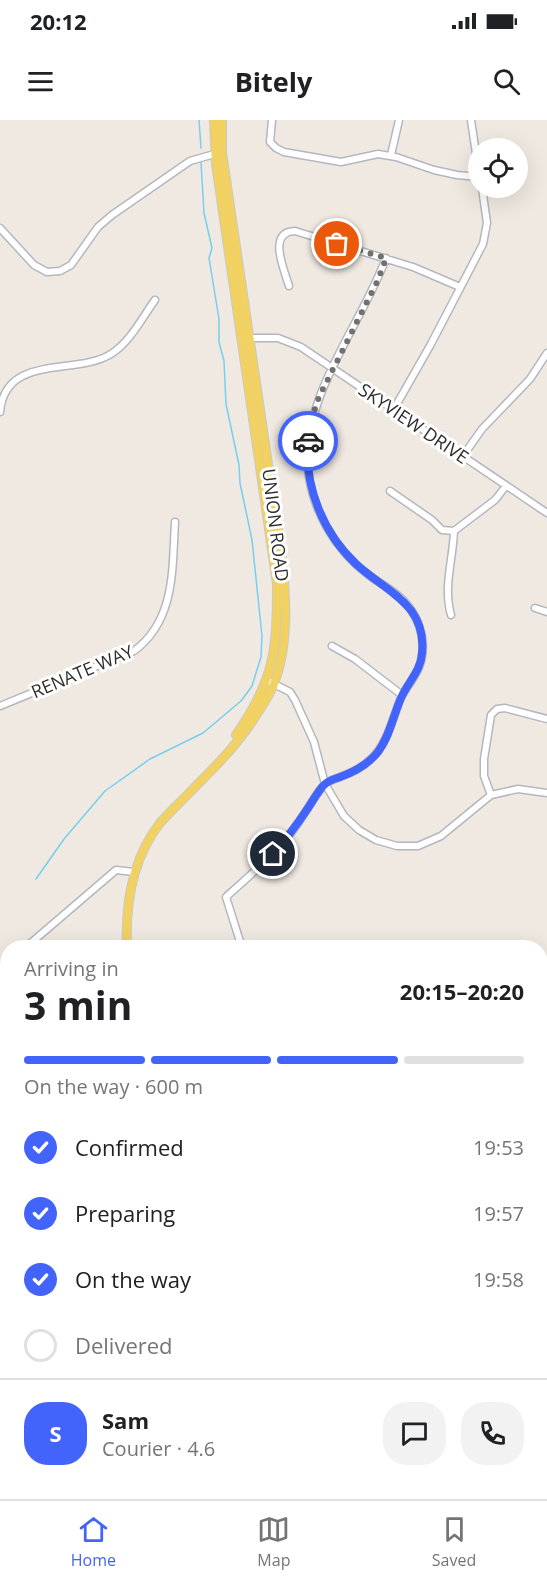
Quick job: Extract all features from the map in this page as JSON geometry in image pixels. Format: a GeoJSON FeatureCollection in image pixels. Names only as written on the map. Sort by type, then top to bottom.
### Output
{"type":"FeatureCollection","features":[{"type":"Feature","properties":{"kind":"main road","name":"UNION ROAD"},"geometry":{"type":"LineString","coordinates":[[127,940],[128,904],[134,872],[150,837],[160,823],[233,748],[251,723],[280,664],[283,642],[284,577],[246,338],[239,271],[214,120]]}},
{"type":"Feature","properties":{"kind":"main road","name":"UNION ROAD"},"geometry":{"type":"LineString","coordinates":[[218,153],[222,120]]}},
{"type":"Feature","properties":{"kind":"street"},"geometry":{"type":"LineString","coordinates":[[272,120],[270,142],[284,152],[341,162],[367,154],[391,155],[434,170],[468,176]]}},
{"type":"Feature","properties":{"kind":"street"},"geometry":{"type":"LineString","coordinates":[[391,155],[399,120]]}},
{"type":"Feature","properties":{"kind":"street"},"geometry":{"type":"LineString","coordinates":[[471,120],[474,138]]}},
{"type":"Feature","properties":{"kind":"street"},"geometry":{"type":"LineString","coordinates":[[0,228],[34,265],[47,272],[60,272],[71,265],[98,227],[112,215],[190,161],[218,153]]}},
{"type":"Feature","properties":{"kind":"street"},"geometry":{"type":"LineString","coordinates":[[394,409],[405,393],[485,236],[487,223],[483,198]]}},
{"type":"Feature","properties":{"kind":"street"},"geometry":{"type":"LineString","coordinates":[[288,286],[279,243],[282,235],[288,231],[295,231],[318,240],[413,267],[460,287]]}},
{"type":"Feature","properties":{"kind":"street"},"geometry":{"type":"LineString","coordinates":[[239,940],[226,897],[273,854],[292,832],[325,784],[354,771],[378,752],[386,739],[402,695],[419,667],[422,654],[421,635],[416,619],[404,601],[345,554],[323,519],[308,469],[310,429],[319,397],[378,280],[386,258]]}},
{"type":"Feature","properties":{"kind":"street"},"geometry":{"type":"LineString","coordinates":[[0,412],[6,391],[28,373],[101,359],[111,354],[128,339],[155,300]]}},
{"type":"Feature","properties":{"kind":"street","name":"SKYVIEW DRIVE"},"geometry":{"type":"LineString","coordinates":[[246,338],[278,338],[290,342],[333,368],[547,513]]}},
{"type":"Feature","properties":{"kind":"street"},"geometry":{"type":"LineString","coordinates":[[463,456],[482,429],[530,379],[547,354]]}},
{"type":"Feature","properties":{"kind":"street"},"geometry":{"type":"LineString","coordinates":[[390,491],[432,520],[442,530],[454,531],[495,500],[506,486]]}},
{"type":"Feature","properties":{"kind":"street","name":"RENATE WAY"},"geometry":{"type":"LineString","coordinates":[[0,706],[134,651],[144,643],[163,616],[171,592],[175,522]]}},
{"type":"Feature","properties":{"kind":"street"},"geometry":{"type":"LineString","coordinates":[[451,615],[446,592],[452,561],[454,531]]}},
{"type":"Feature","properties":{"kind":"street"},"geometry":{"type":"LineString","coordinates":[[535,608],[547,612]]}},
{"type":"Feature","properties":{"kind":"street"},"geometry":{"type":"LineString","coordinates":[[332,645],[355,659],[402,695]]}},
{"type":"Feature","properties":{"kind":"street"},"geometry":{"type":"LineString","coordinates":[[271,682],[290,692],[296,700],[314,742],[325,784],[344,816],[359,830],[384,843],[408,847],[418,846],[441,836],[491,795],[518,789],[547,793]]}},
{"type":"Feature","properties":{"kind":"street"},"geometry":{"type":"LineString","coordinates":[[491,795],[484,776],[484,759],[491,715],[497,709],[505,708],[547,719]]}},
{"type":"Feature","properties":{"kind":"street"},"geometry":{"type":"LineString","coordinates":[[34,940],[116,870],[134,872]]}},
{"type":"Feature","properties":{"kind":"waterway"},"geometry":{"type":"LineString","coordinates":[[199,120],[201,148]]}},
{"type":"Feature","properties":{"kind":"waterway"},"geometry":{"type":"LineString","coordinates":[[36,879],[64,839],[105,791],[150,759],[203,733],[241,701],[252,686],[261,657],[262,636],[252,540],[226,404],[224,361],[219,342],[219,319],[209,258],[212,248],[204,213],[201,162]]}},
{"type":"Feature","properties":{"kind":"way so far"},"geometry":{"type":"LineString","coordinates":[[308,441],[319,397],[378,280],[386,258],[337,244]]}},
{"type":"Feature","properties":{"kind":"route"},"geometry":{"type":"LineString","coordinates":[[273,854],[292,832],[325,784],[354,771],[378,752],[386,739],[402,695],[419,667],[422,654],[421,635],[412,610],[394,592],[370,576],[345,554],[323,519],[308,469],[308,441]]}}]}
